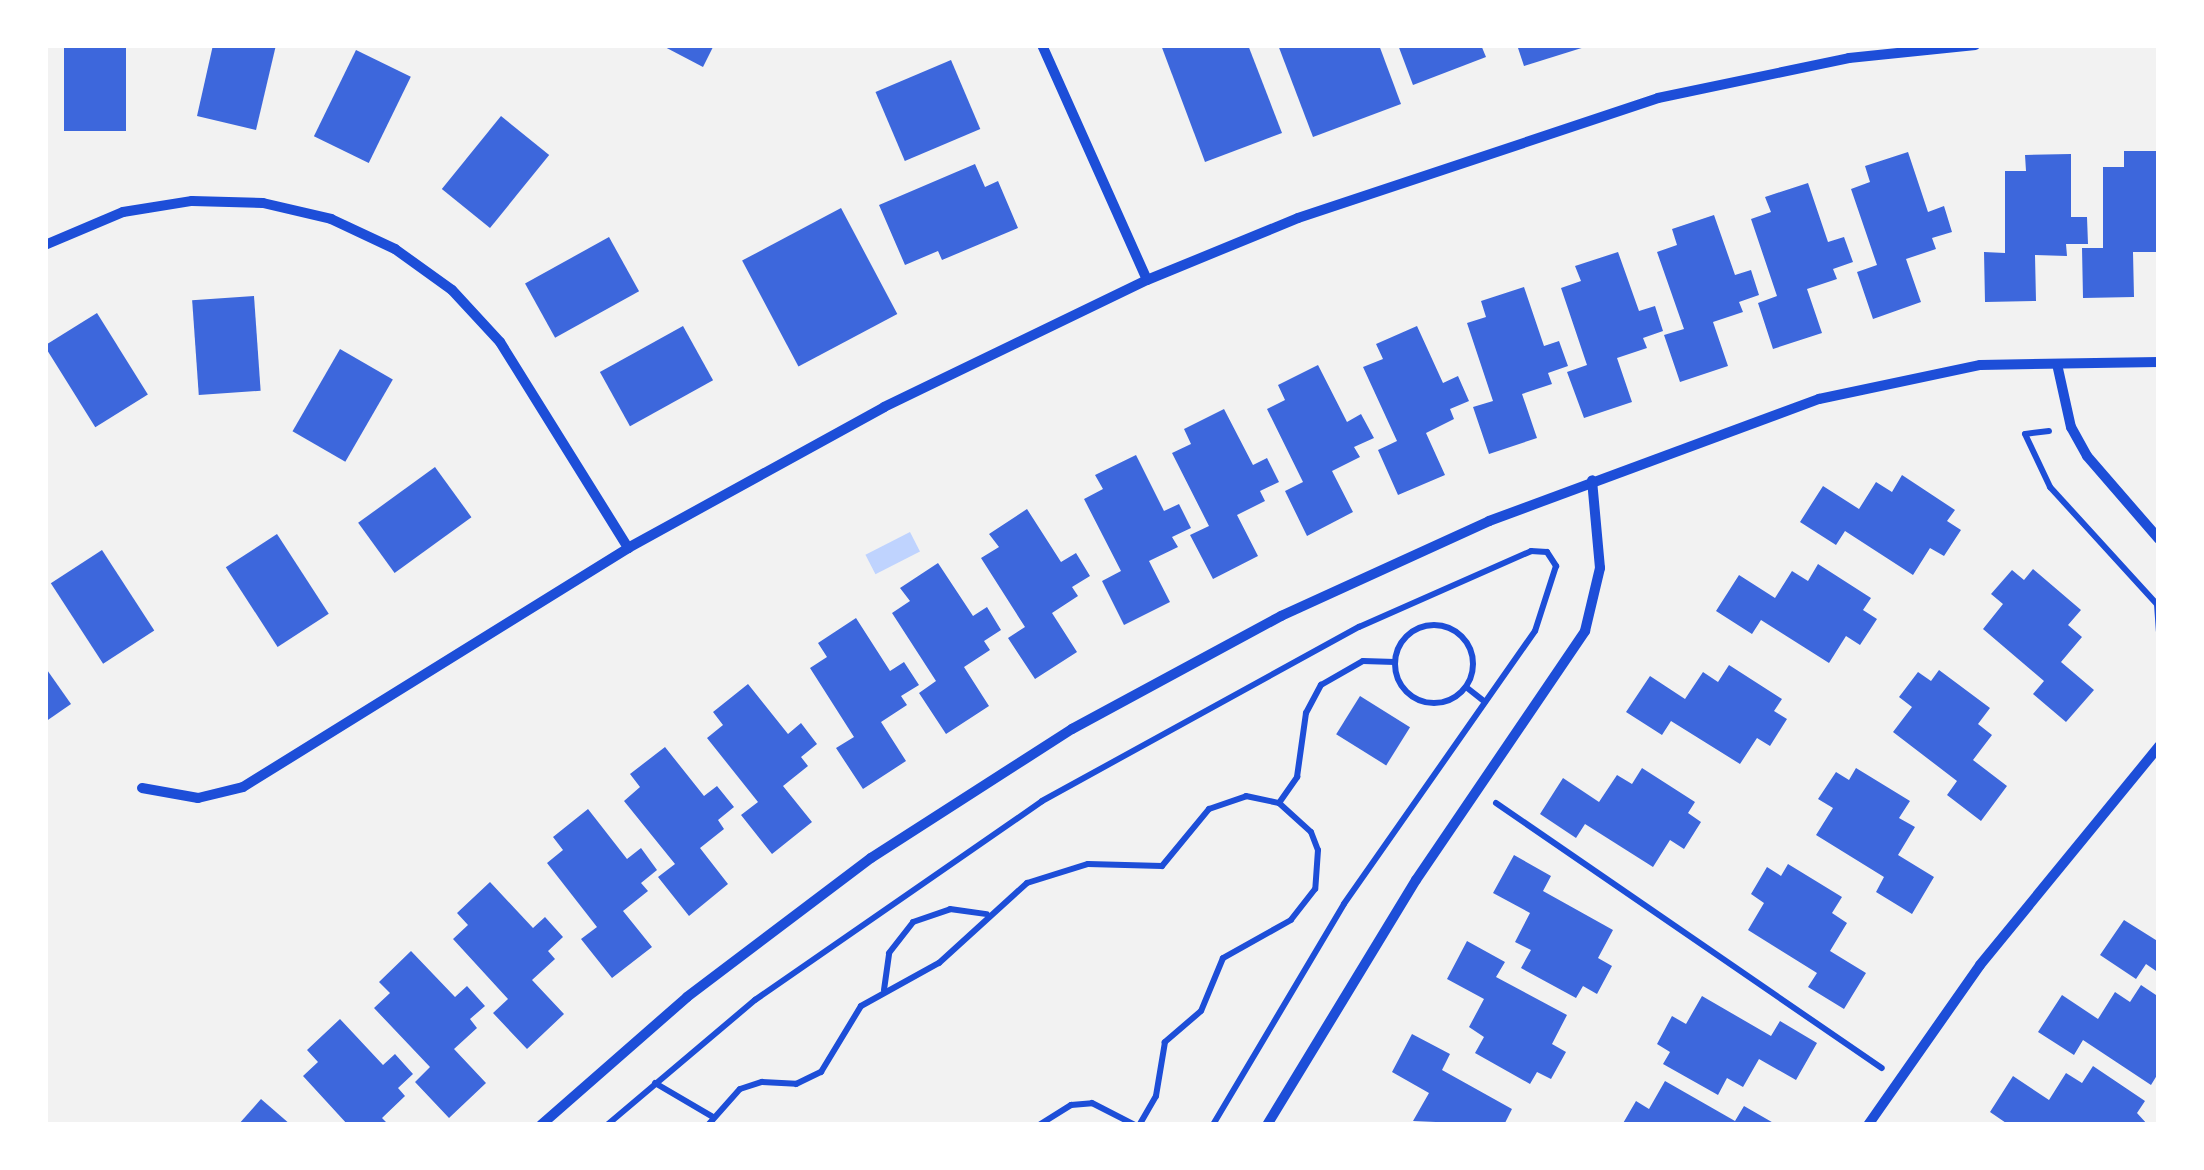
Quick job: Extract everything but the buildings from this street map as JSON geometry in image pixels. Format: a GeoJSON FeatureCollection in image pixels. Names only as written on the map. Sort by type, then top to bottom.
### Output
{"type":"FeatureCollection","features":[{"type":"Feature","properties":{"kind":"street"},"geometry":{"type":"LineString","coordinates":[[1042,45],[1147,280]]}},
{"type":"Feature","properties":{"kind":"street"},"geometry":{"type":"LineString","coordinates":[[142,788],[198,798],[243,787],[628,548],[884,407],[1147,280],[1298,218],[1554,128],[1754,76],[1975,45]]}},
{"type":"Feature","properties":{"kind":"street"},"geometry":{"type":"LineString","coordinates":[[45,246],[123,212],[192,200],[280,207],[331,219],[395,249],[452,290],[500,342],[628,548]]}},
{"type":"Feature","properties":{"kind":"street"},"geometry":{"type":"LineString","coordinates":[[541,1125],[775,927],[1072,729],[1281,616],[1592,480],[1872,384],[1980,365],[2159,362]]}},
{"type":"Feature","properties":{"kind":"street"},"geometry":{"type":"LineString","coordinates":[[2057,364],[2071,427],[2106,482],[2159,539]]}},
{"type":"Feature","properties":{"kind":"street"},"geometry":{"type":"LineString","coordinates":[[1267,1125],[1477,789],[1585,631],[1600,568],[1592,480]]}},
{"type":"Feature","properties":{"kind":"street"},"geometry":{"type":"LineString","coordinates":[[1868,1125],[1991,951],[2159,746]]}},
{"type":"Feature","properties":{"kind":"path"},"geometry":{"type":"LineString","coordinates":[[2071,427],[2025,434],[2028,446],[2050,487],[2157,604],[2159,631]]}},
{"type":"Feature","properties":{"kind":"path"},"geometry":{"type":"LineString","coordinates":[[606,1125],[849,931],[1114,758],[1359,627],[1531,551],[1547,552],[1556,566],[1545,610],[1344,904],[1213,1125]]}},
{"type":"Feature","properties":{"kind":"path"},"geometry":{"type":"LineString","coordinates":[[1447,627],[1469,646],[1473,660],[1466,687],[1443,703],[1415,699],[1404,689],[1395,662],[1406,636],[1447,627]]}},
{"type":"Feature","properties":{"kind":"path"},"geometry":{"type":"LineString","coordinates":[[1279,802],[1297,777],[1306,713],[1322,685],[1363,661],[1395,662]]}},
{"type":"Feature","properties":{"kind":"path"},"geometry":{"type":"LineString","coordinates":[[1466,687],[1485,702]]}},
{"type":"Feature","properties":{"kind":"path"},"geometry":{"type":"LineString","coordinates":[[1440,764],[1899,1080]]}},
{"type":"Feature","properties":{"kind":"path"},"geometry":{"type":"LineString","coordinates":[[655,1083],[710,1121],[751,1084],[796,1084],[821,1072],[852,1017],[884,990],[939,963],[987,914],[1051,872],[1088,864],[1138,870],[1162,866],[1209,809],[1246,796],[1279,802],[1311,832],[1318,850],[1315,889],[1291,920],[1223,958],[1201,1011],[1165,1042],[1156,1096],[1138,1125],[1092,1103],[1052,1113],[1039,1125]]}},
{"type":"Feature","properties":{"kind":"path"},"geometry":{"type":"LineString","coordinates":[[884,990],[889,952],[914,922],[950,909],[987,914]]}},
{"type":"Feature","properties":{"kind":"water"},"geometry":{"type":"Polygon","coordinates":[[[910,532],[920,552],[875,574],[865,555],[910,532]]]}}]}
